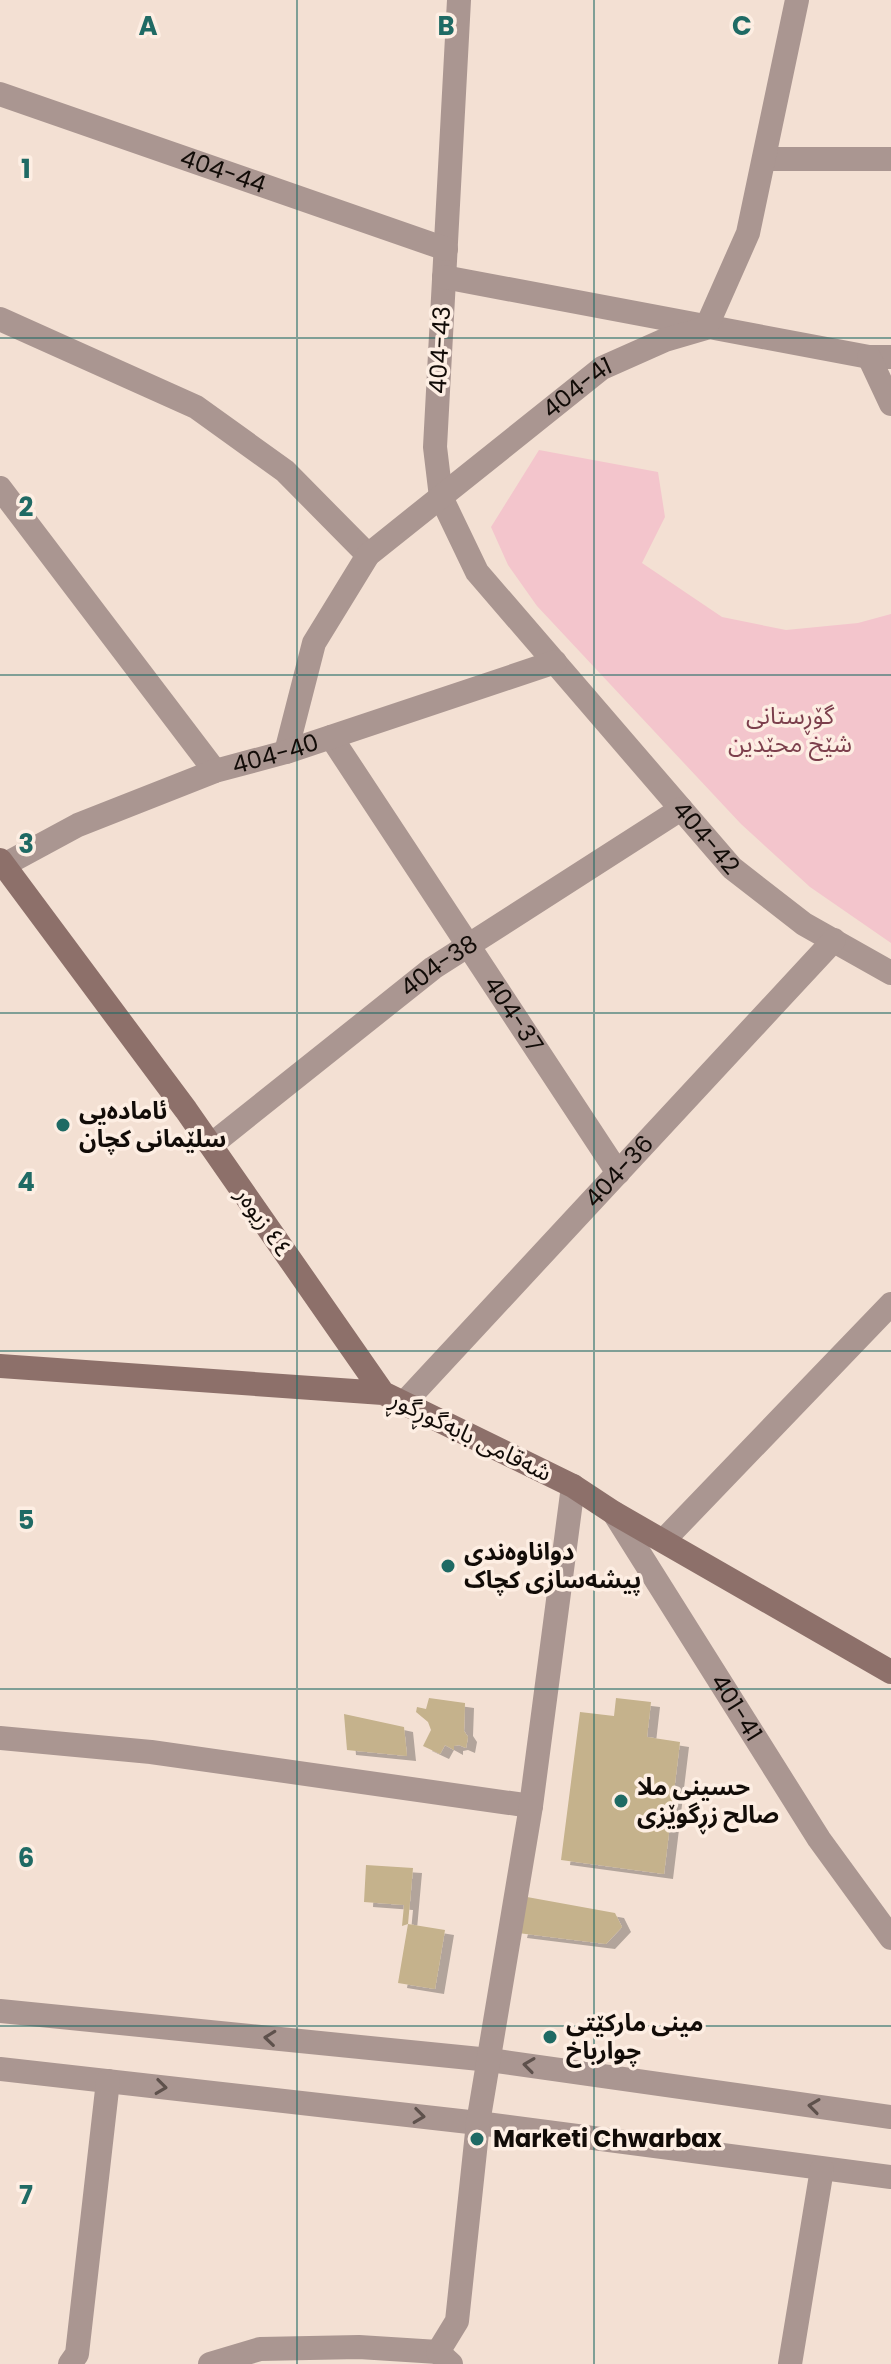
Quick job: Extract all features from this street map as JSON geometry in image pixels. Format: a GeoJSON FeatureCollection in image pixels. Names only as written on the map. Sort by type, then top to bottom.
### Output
{"type":"FeatureCollection","features":[{"type":"Feature","properties":{"kind":"street","name":"404-43"},"geometry":{"type":"LineString","coordinates":[[459,0],[435,447],[441,497],[477,572],[555,662]]}},
{"type":"Feature","properties":{"kind":"street"},"geometry":{"type":"LineString","coordinates":[[706,328],[748,233],[797,0]]}},
{"type":"Feature","properties":{"kind":"street","name":"404-44"},"geometry":{"type":"LineString","coordinates":[[0,94],[446,249]]}},
{"type":"Feature","properties":{"kind":"street"},"geometry":{"type":"LineString","coordinates":[[764,159],[891,159]]}},
{"type":"Feature","properties":{"kind":"street"},"geometry":{"type":"LineString","coordinates":[[444,277],[706,328],[880,357],[891,404]]}},
{"type":"Feature","properties":{"kind":"street"},"geometry":{"type":"LineString","coordinates":[[0,319],[196,407],[285,471],[368,555]]}},
{"type":"Feature","properties":{"kind":"street","name":"404-41"},"geometry":{"type":"LineString","coordinates":[[286,752],[314,643],[368,555],[602,368],[665,340],[706,328]]}},
{"type":"Feature","properties":{"kind":"street"},"geometry":{"type":"LineString","coordinates":[[0,488],[215,771]]}},
{"type":"Feature","properties":{"kind":"street","name":"404-40"},"geometry":{"type":"LineString","coordinates":[[2,862],[78,825],[215,771],[286,752],[555,662]]}},
{"type":"Feature","properties":{"kind":"street","name":"404-42"},"geometry":{"type":"LineString","coordinates":[[555,662],[732,868],[804,924],[891,973]]}},
{"type":"Feature","properties":{"kind":"street","name":"404-37"},"geometry":{"type":"LineString","coordinates":[[331,737],[618,1173]]}},
{"type":"Feature","properties":{"kind":"street","name":"404-38"},"geometry":{"type":"LineString","coordinates":[[211,1145],[433,968],[681,809]]}},
{"type":"Feature","properties":{"kind":"street","name":"٤٤ زیوەر"},"geometry":{"type":"LineString","coordinates":[[2,862],[394,1398]]}},
{"type":"Feature","properties":{"kind":"street","name":"404-36"},"geometry":{"type":"LineString","coordinates":[[394,1398],[618,1173],[834,940]]}},
{"type":"Feature","properties":{"kind":"street"},"geometry":{"type":"LineString","coordinates":[[664,1540],[891,1304]]}},
{"type":"Feature","properties":{"kind":"street","name":"شەقامی بابەگوڕگوڕ"},"geometry":{"type":"LineString","coordinates":[[0,1366],[394,1398],[573,1486],[614,1513],[891,1672]]}},
{"type":"Feature","properties":{"kind":"street"},"geometry":{"type":"LineString","coordinates":[[210,2364],[260,2349],[359,2347],[445,2358],[457,2321],[478,2123],[531,1806],[573,1486]]}},
{"type":"Feature","properties":{"kind":"street","name":"401-41"},"geometry":{"type":"LineString","coordinates":[[614,1513],[819,1839],[891,1938]]}},
{"type":"Feature","properties":{"kind":"street"},"geometry":{"type":"LineString","coordinates":[[0,1738],[151,1752],[531,1806]]}},
{"type":"Feature","properties":{"kind":"street"},"geometry":{"type":"LineString","coordinates":[[0,2011],[490,2060],[891,2117]]}},
{"type":"Feature","properties":{"kind":"street"},"geometry":{"type":"LineString","coordinates":[[0,2069],[478,2123],[891,2177]]}},
{"type":"Feature","properties":{"kind":"street"},"geometry":{"type":"LineString","coordinates":[[70,2364],[77,2354],[108,2081]]}},
{"type":"Feature","properties":{"kind":"street"},"geometry":{"type":"LineString","coordinates":[[790,2364],[822,2169]]}},
{"type":"Feature","properties":{"kind":"green space","name":"گۆڕستانی شێخ محێدین"},"geometry":{"type":"Polygon","coordinates":[[[539,450],[658,472],[665,517],[642,563],[722,617],[786,630],[858,623],[891,614],[891,943],[810,887],[741,824],[537,606],[508,565],[491,527],[539,450]]]}},
{"type":"Feature","properties":{"kind":"building"},"geometry":{"type":"Polygon","coordinates":[[[429,1698],[465,1703],[466,1748],[459,1745],[454,1746],[454,1750],[445,1745],[440,1754],[423,1746],[431,1730],[428,1722],[416,1712],[417,1707],[426,1709],[429,1698]]]}},
{"type":"Feature","properties":{"kind":"building","name":"حسینی ملا صالح زڕگوێزی"},"geometry":{"type":"Polygon","coordinates":[[[616,1698],[651,1702],[647,1737],[680,1742],[664,1874],[561,1860],[580,1712],[614,1716],[616,1698]]]}},
{"type":"Feature","properties":{"kind":"building"},"geometry":{"type":"Polygon","coordinates":[[[344,1714],[404,1727],[407,1756],[347,1750],[344,1714]]]}},
{"type":"Feature","properties":{"kind":"building"},"geometry":{"type":"Polygon","coordinates":[[[366,1865],[413,1868],[408,1924],[402,1926],[404,1905],[364,1902],[366,1865]]]}},
{"type":"Feature","properties":{"kind":"building"},"geometry":{"type":"Polygon","coordinates":[[[527,1897],[615,1913],[622,1927],[606,1944],[518,1933],[527,1897]]]}},
{"type":"Feature","properties":{"kind":"building"},"geometry":{"type":"Polygon","coordinates":[[[408,1924],[445,1930],[435,1989],[398,1983],[408,1924]]]}},
{"type":"Feature","properties":{"kind":"place","name":"ئامادەیی سلێمانی کچان"},"geometry":{"type":"Point","coordinates":[63,1125]}},
{"type":"Feature","properties":{"kind":"place","name":"دواناوەندی پیشەسازی کچاک"},"geometry":{"type":"Point","coordinates":[448,1566]}},
{"type":"Feature","properties":{"kind":"place","name":"حسینی ملا صالح زڕگوێزی"},"geometry":{"type":"Point","coordinates":[621,1801]}},
{"type":"Feature","properties":{"kind":"place","name":"مینی مارکێتی چوارباخ"},"geometry":{"type":"Point","coordinates":[550,2037]}},
{"type":"Feature","properties":{"kind":"place","name":"Marketi Chwarbax"},"geometry":{"type":"Point","coordinates":[477,2139]}}]}
